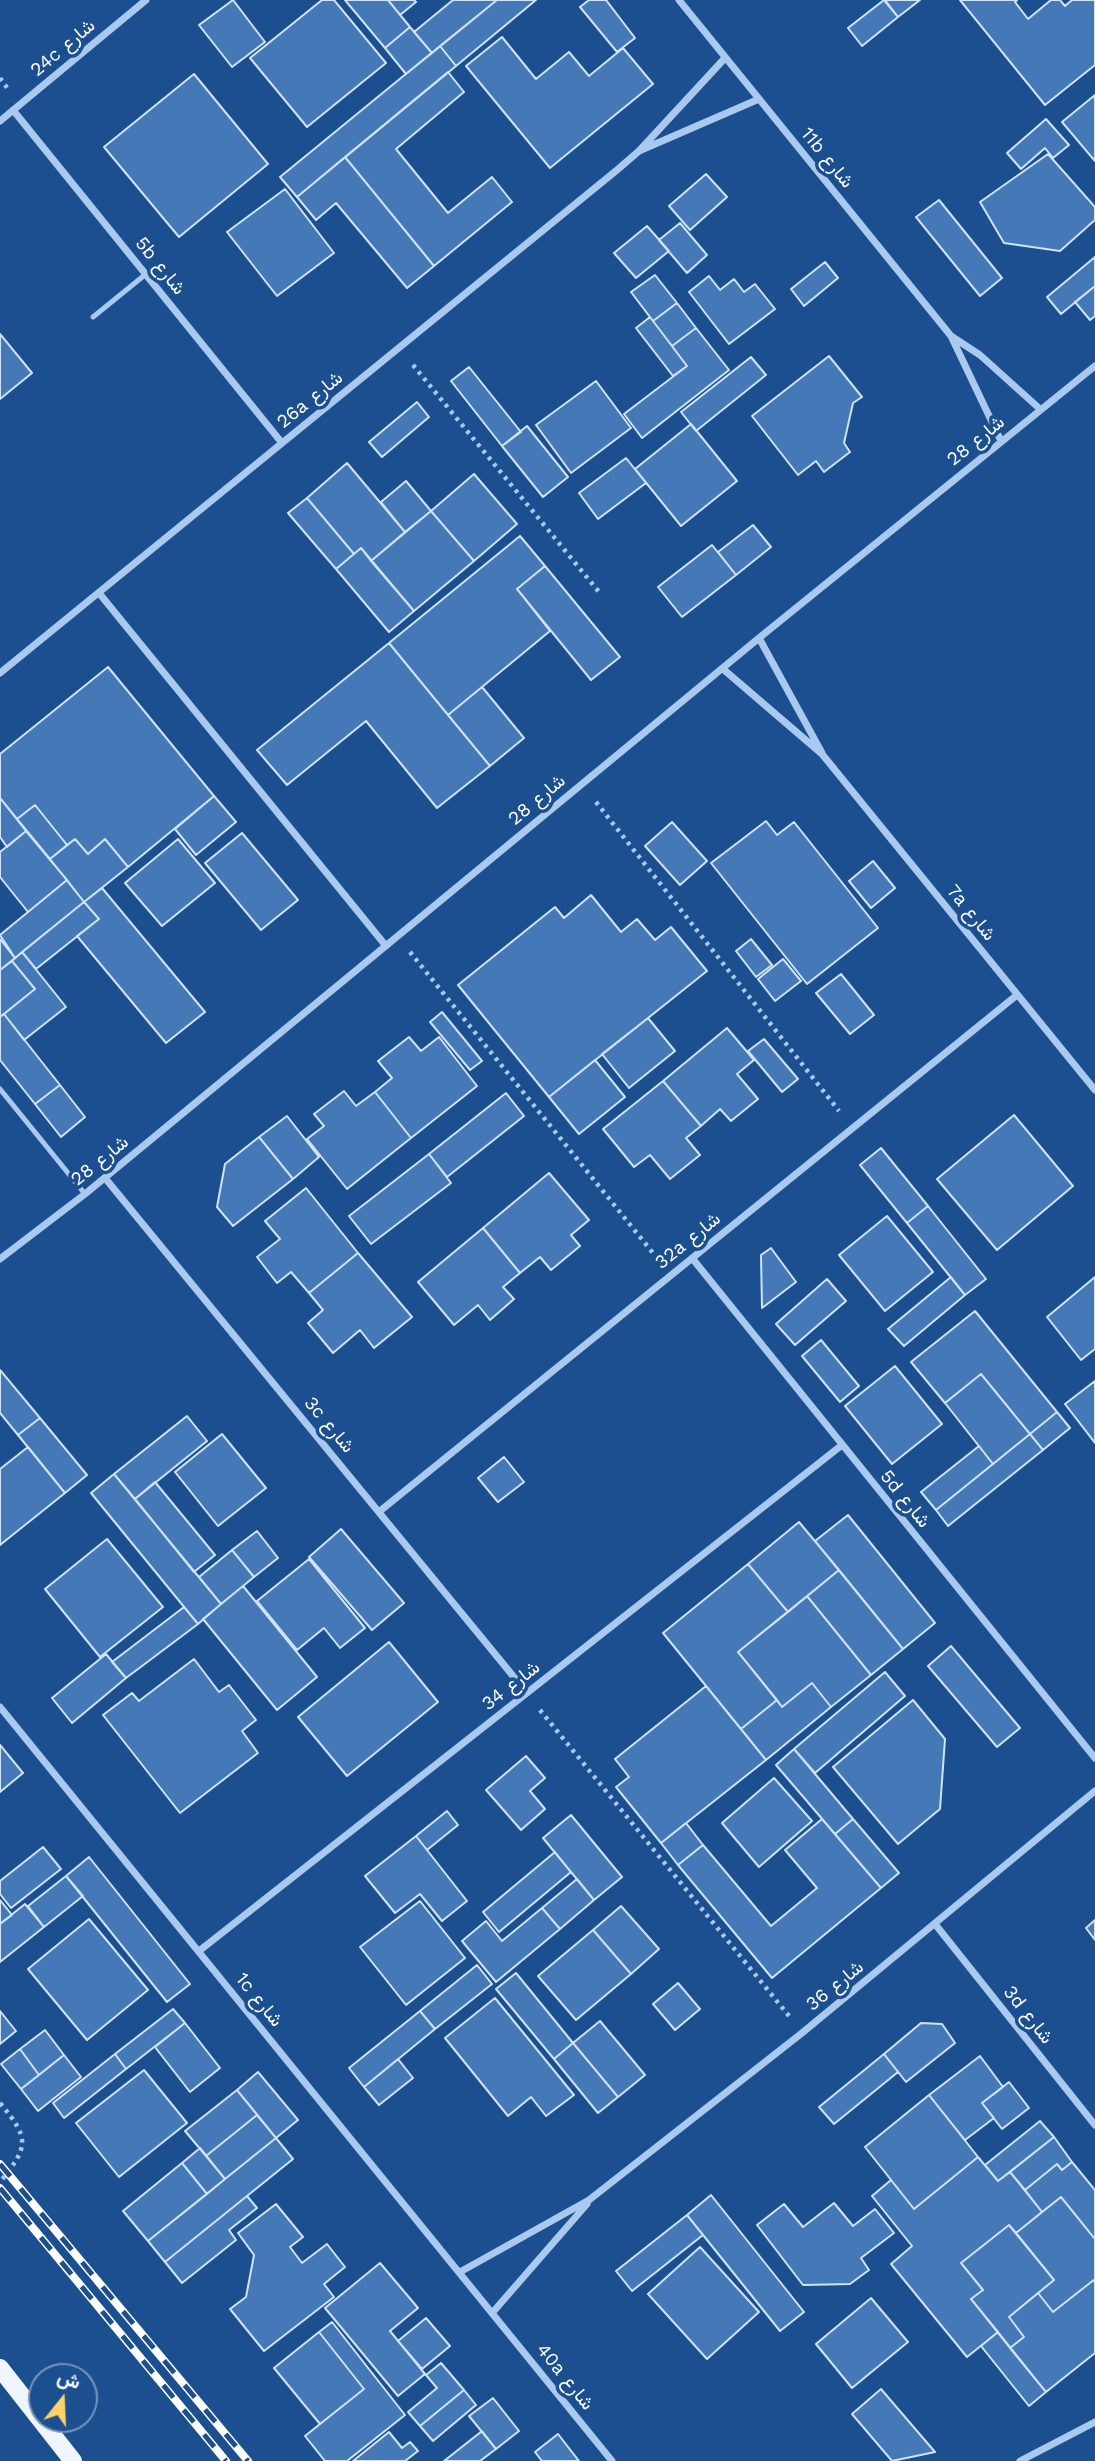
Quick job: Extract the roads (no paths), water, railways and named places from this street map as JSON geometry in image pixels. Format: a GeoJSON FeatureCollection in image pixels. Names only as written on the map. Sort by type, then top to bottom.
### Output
{"type":"FeatureCollection","features":[{"type":"Feature","properties":{"kind":"main road"},"geometry":{"type":"LineString","coordinates":[[0,2368],[73,2461]]}},
{"type":"Feature","properties":{"kind":"street","name":"24c شارع"},"geometry":{"type":"LineString","coordinates":[[0,121],[146,0]]}},
{"type":"Feature","properties":{"kind":"street","name":"11b شارع"},"geometry":{"type":"LineString","coordinates":[[679,0],[951,336],[1001,441]]}},
{"type":"Feature","properties":{"kind":"street","name":"26a شارع"},"geometry":{"type":"LineString","coordinates":[[0,673],[639,151],[725,58]]}},
{"type":"Feature","properties":{"kind":"street","name":"26a شارع"},"geometry":{"type":"LineString","coordinates":[[639,151],[758,99]]}},
{"type":"Feature","properties":{"kind":"street","name":"5b شارع"},"geometry":{"type":"LineString","coordinates":[[13,110],[282,443]]}},
{"type":"Feature","properties":{"kind":"street","name":"11b شارع"},"geometry":{"type":"LineString","coordinates":[[951,336],[981,355],[1040,409]]}},
{"type":"Feature","properties":{"kind":"street","name":"شارع 28"},"geometry":{"type":"LineString","coordinates":[[0,1259],[105,1178],[759,638],[1095,366]]}},
{"type":"Feature","properties":{"kind":"street"},"geometry":{"type":"LineString","coordinates":[[99,593],[386,946]]}},
{"type":"Feature","properties":{"kind":"street","name":"7a شارع"},"geometry":{"type":"LineString","coordinates":[[759,638],[822,754]]}},
{"type":"Feature","properties":{"kind":"street","name":"7a شارع"},"geometry":{"type":"LineString","coordinates":[[723,668],[822,754],[1095,1090]]}},
{"type":"Feature","properties":{"kind":"street","name":"32a شارع"},"geometry":{"type":"LineString","coordinates":[[380,1511],[1017,995]]}},
{"type":"Feature","properties":{"kind":"street","name":"3c شارع"},"geometry":{"type":"LineString","coordinates":[[105,1178],[527,1693]]}},
{"type":"Feature","properties":{"kind":"street","name":"5d شارع"},"geometry":{"type":"LineString","coordinates":[[692,1258],[1095,1758]]}},
{"type":"Feature","properties":{"kind":"street","name":"شارع 34"},"geometry":{"type":"LineString","coordinates":[[199,1951],[842,1445]]}},
{"type":"Feature","properties":{"kind":"street","name":"1c شارع"},"geometry":{"type":"LineString","coordinates":[[0,1707],[493,2312]]}},
{"type":"Feature","properties":{"kind":"street","name":"شارع 36"},"geometry":{"type":"LineString","coordinates":[[460,2272],[589,2200],[802,2033],[1095,1790]]}},
{"type":"Feature","properties":{"kind":"street","name":"3d شارع"},"geometry":{"type":"LineString","coordinates":[[935,1924],[1095,2125]]}},
{"type":"Feature","properties":{"kind":"street","name":"شارع 36"},"geometry":{"type":"LineString","coordinates":[[493,2312],[589,2200]]}},
{"type":"Feature","properties":{"kind":"street","name":"40a شارع"},"geometry":{"type":"LineString","coordinates":[[493,2312],[612,2461]]}},
{"type":"Feature","properties":{"kind":"street"},"geometry":{"type":"LineString","coordinates":[[1020,2461],[1095,2422]]}},
{"type":"Feature","properties":{"kind":"lane"},"geometry":{"type":"LineString","coordinates":[[93,317],[146,274]]}},
{"type":"Feature","properties":{"kind":"lane"},"geometry":{"type":"LineString","coordinates":[[0,1089],[85,1194]]}},
{"type":"Feature","properties":{"kind":"railway"},"geometry":{"type":"LineString","coordinates":[[0,2164],[248,2461]]}},
{"type":"Feature","properties":{"kind":"railway"},"geometry":{"type":"LineString","coordinates":[[0,2188],[226,2461]]}}]}
